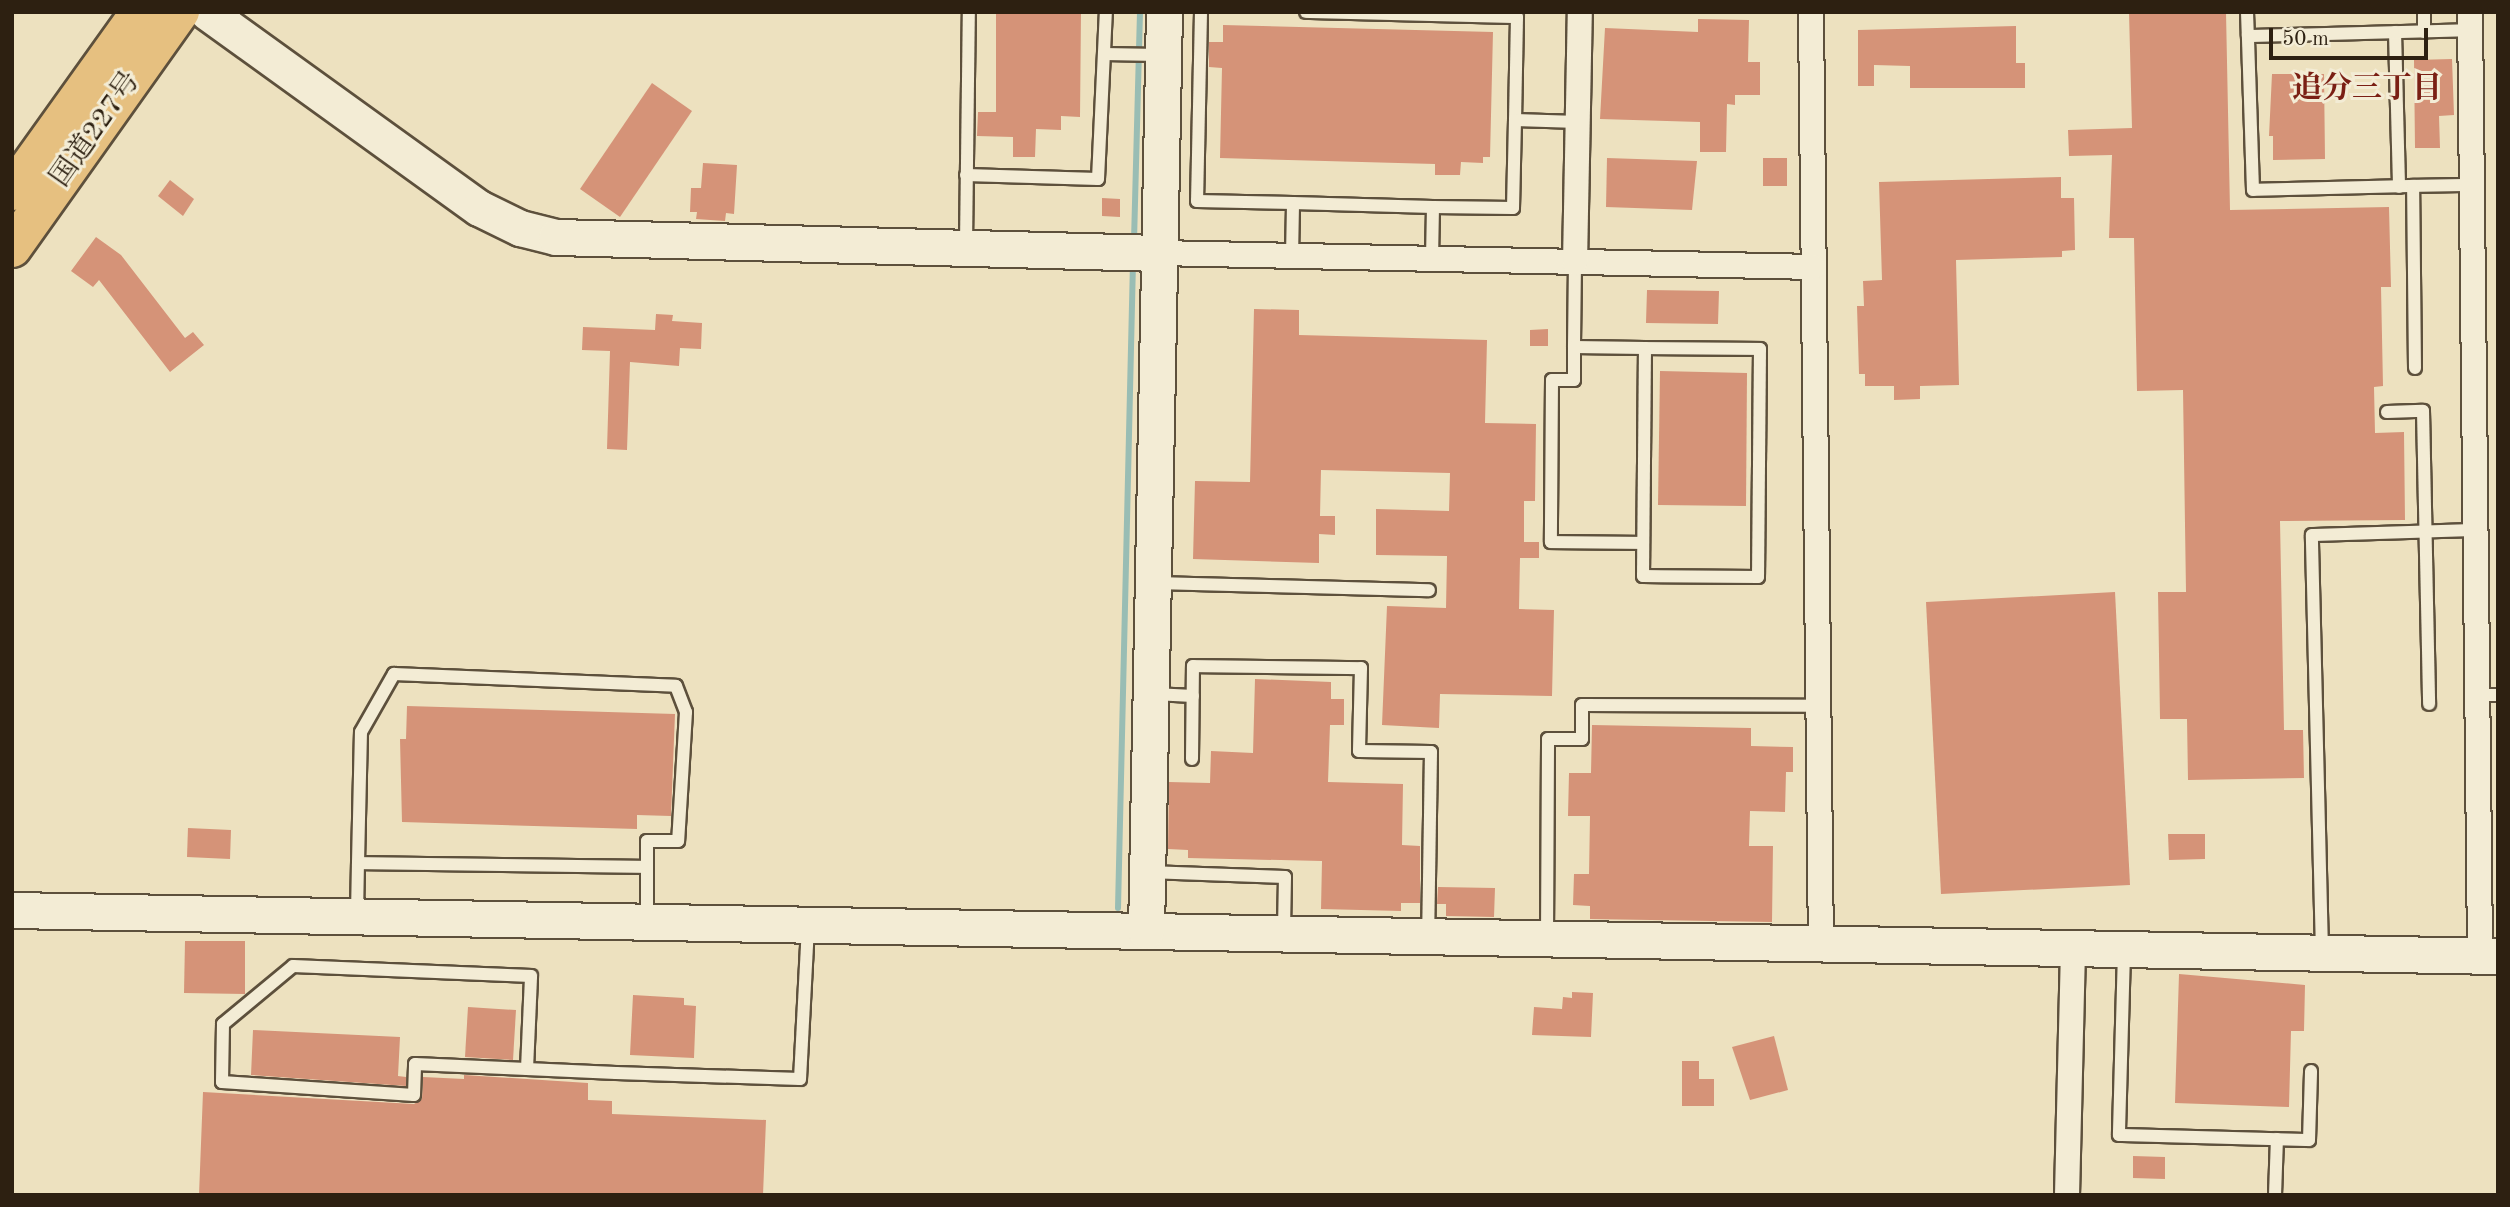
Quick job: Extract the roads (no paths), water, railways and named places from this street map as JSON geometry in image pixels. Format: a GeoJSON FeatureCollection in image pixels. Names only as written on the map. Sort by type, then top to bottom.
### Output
{"type":"FeatureCollection","features":[{"type":"Feature","properties":{"kind":"highway","name":"国道227号"},"geometry":{"type":"LineString","coordinates":[[12,191],[140,12]]}},
{"type":"Feature","properties":{"kind":"highway","name":"国道227号"},"geometry":{"type":"LineString","coordinates":[[12,248],[180,12]]}},
{"type":"Feature","properties":{"kind":"street"},"geometry":{"type":"LineString","coordinates":[[207,12],[479,208],[520,228],[556,237],[1432,262],[1813,267]]}},
{"type":"Feature","properties":{"kind":"street"},"geometry":{"type":"LineString","coordinates":[[1146,931],[1152,583],[1142,253],[1156,55],[1164,12]]}},
{"type":"Feature","properties":{"kind":"street"},"geometry":{"type":"LineString","coordinates":[[1575,263],[1580,12]]}},
{"type":"Feature","properties":{"kind":"street"},"geometry":{"type":"LineString","coordinates":[[1811,12],[1815,706],[1821,945]]}},
{"type":"Feature","properties":{"kind":"street"},"geometry":{"type":"LineString","coordinates":[[12,910],[647,920],[1428,939],[2489,956],[2487,695],[2475,530],[2470,21]]}},
{"type":"Feature","properties":{"kind":"street"},"geometry":{"type":"LineString","coordinates":[[2067,1195],[2073,950]]}},
{"type":"Feature","properties":{"kind":"lane"},"geometry":{"type":"LineString","coordinates":[[965,248],[969,12]]}},
{"type":"Feature","properties":{"kind":"lane"},"geometry":{"type":"LineString","coordinates":[[966,175],[1098,179],[1106,12]]}},
{"type":"Feature","properties":{"kind":"lane"},"geometry":{"type":"LineString","coordinates":[[1201,12],[1197,201],[1513,208],[1517,17],[1306,12]]}},
{"type":"Feature","properties":{"kind":"lane"},"geometry":{"type":"LineString","coordinates":[[2247,12],[2253,190],[2472,185]]}},
{"type":"Feature","properties":{"kind":"lane"},"geometry":{"type":"LineString","coordinates":[[2424,12],[2424,32]]}},
{"type":"Feature","properties":{"kind":"lane"},"geometry":{"type":"LineString","coordinates":[[2248,36],[2424,32],[2470,21]]}},
{"type":"Feature","properties":{"kind":"lane"},"geometry":{"type":"LineString","coordinates":[[2395,32],[2415,368]]}},
{"type":"Feature","properties":{"kind":"lane"},"geometry":{"type":"LineString","coordinates":[[1104,54],[1156,55]]}},
{"type":"Feature","properties":{"kind":"lane"},"geometry":{"type":"LineString","coordinates":[[1515,120],[1578,122]]}},
{"type":"Feature","properties":{"kind":"lane"},"geometry":{"type":"LineString","coordinates":[[1292,257],[1293,203]]}},
{"type":"Feature","properties":{"kind":"lane"},"geometry":{"type":"LineString","coordinates":[[1432,262],[1433,207]]}},
{"type":"Feature","properties":{"kind":"lane"},"geometry":{"type":"LineString","coordinates":[[1575,263],[1574,380],[1552,380],[1551,542],[1643,543]]}},
{"type":"Feature","properties":{"kind":"lane"},"geometry":{"type":"LineString","coordinates":[[1574,347],[1760,349],[1758,577],[1643,576],[1645,348]]}},
{"type":"Feature","properties":{"kind":"lane"},"geometry":{"type":"LineString","coordinates":[[2387,412],[2423,411],[2429,704]]}},
{"type":"Feature","properties":{"kind":"lane"},"geometry":{"type":"LineString","coordinates":[[2322,953],[2312,535],[2475,530]]}},
{"type":"Feature","properties":{"kind":"lane"},"geometry":{"type":"LineString","coordinates":[[1152,583],[1429,590]]}},
{"type":"Feature","properties":{"kind":"lane"},"geometry":{"type":"LineString","coordinates":[[1192,759],[1193,666],[1361,668],[1359,751],[1431,752],[1428,939]]}},
{"type":"Feature","properties":{"kind":"lane"},"geometry":{"type":"LineString","coordinates":[[357,915],[360,732],[394,674],[677,686],[686,712],[678,841],[647,841],[647,920]]}},
{"type":"Feature","properties":{"kind":"lane"},"geometry":{"type":"LineString","coordinates":[[1150,694],[1193,696]]}},
{"type":"Feature","properties":{"kind":"lane"},"geometry":{"type":"LineString","coordinates":[[1547,941],[1548,738],[1582,739],[1582,705],[1815,706]]}},
{"type":"Feature","properties":{"kind":"lane"},"geometry":{"type":"LineString","coordinates":[[358,863],[647,867]]}},
{"type":"Feature","properties":{"kind":"lane"},"geometry":{"type":"LineString","coordinates":[[1147,872],[1285,877],[1283,935]]}},
{"type":"Feature","properties":{"kind":"lane"},"geometry":{"type":"LineString","coordinates":[[527,1069],[531,976],[293,966],[223,1024],[222,1082],[414,1095],[415,1064],[527,1069],[800,1079],[808,926]]}},
{"type":"Feature","properties":{"kind":"lane"},"geometry":{"type":"LineString","coordinates":[[2124,951],[2119,1135],[2309,1140],[2311,1071]]}},
{"type":"Feature","properties":{"kind":"lane"},"geometry":{"type":"LineString","coordinates":[[2275,1195],[2277,1139]]}},
{"type":"Feature","properties":{"kind":"waterway"},"geometry":{"type":"LineString","coordinates":[[1134,241],[1140,12]]}},
{"type":"Feature","properties":{"kind":"waterway"},"geometry":{"type":"LineString","coordinates":[[1118,908],[1133,263]]}},
{"type":"Feature","properties":{"kind":"district","name":"追分三丁目"},"geometry":{"type":"Point","coordinates":[2367,89]}}]}
